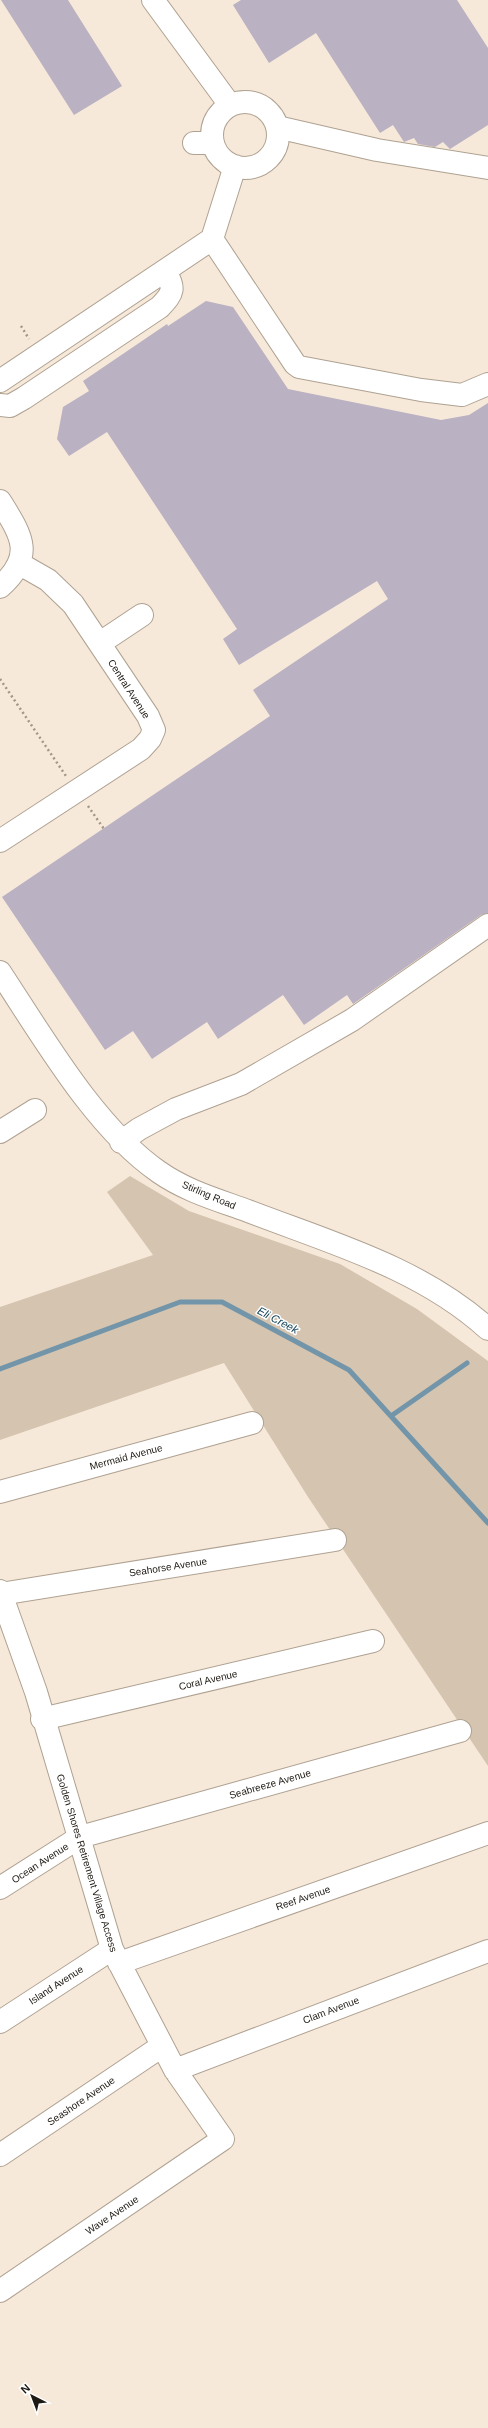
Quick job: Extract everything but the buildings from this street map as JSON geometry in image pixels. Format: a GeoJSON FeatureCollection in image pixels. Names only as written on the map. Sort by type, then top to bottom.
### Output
{"type":"FeatureCollection","features":[{"type":"Feature","properties":{"kind":"street"},"geometry":{"type":"LineString","coordinates":[[153,0],[230,105]]}},
{"type":"Feature","properties":{"kind":"street"},"geometry":{"type":"LineString","coordinates":[[241,102],[252,102],[262,106],[275,120],[278,127],[276,147],[264,162],[250,167],[235,166],[225,161],[218,153],[204,143],[212,132],[215,121],[230,105],[241,102]]}},
{"type":"Feature","properties":{"kind":"street"},"geometry":{"type":"LineString","coordinates":[[278,127],[377,150],[488,168]]}},
{"type":"Feature","properties":{"kind":"street"},"geometry":{"type":"LineString","coordinates":[[0,381],[212,239],[235,166]]}},
{"type":"Feature","properties":{"kind":"street"},"geometry":{"type":"LineString","coordinates":[[212,239],[295,364],[299,367],[421,390],[462,395],[488,384]]}},
{"type":"Feature","properties":{"kind":"street"},"geometry":{"type":"LineString","coordinates":[[0,405],[10,406],[24,398],[160,307],[171,295],[173,284],[165,271]]}},
{"type":"Feature","properties":{"kind":"street","name":"Central Avenue"},"geometry":{"type":"LineString","coordinates":[[0,500],[22,540],[10,576],[60,590],[73,604],[100,644],[148,716],[154,730],[150,740],[141,749],[0,841]]}},
{"type":"Feature","properties":{"kind":"street"},"geometry":{"type":"LineString","coordinates":[[100,644],[142,615]]}},
{"type":"Feature","properties":{"kind":"street"},"geometry":{"type":"LineString","coordinates":[[121,1142],[139,1129],[176,1109],[241,1084],[352,1020],[488,925]]}},
{"type":"Feature","properties":{"kind":"street","name":"Stirling Road"},"geometry":{"type":"LineString","coordinates":[[0,972],[56,1058],[121,1142],[159,1173],[191,1190],[384,1263],[429,1287],[488,1330]]}},
{"type":"Feature","properties":{"kind":"street"},"geometry":{"type":"LineString","coordinates":[[0,1132],[35,1110]]}},
{"type":"Feature","properties":{"kind":"street","name":"Mermaid Avenue"},"geometry":{"type":"LineString","coordinates":[[0,1492],[252,1422]]}},
{"type":"Feature","properties":{"kind":"street","name":"Seahorse Avenue"},"geometry":{"type":"LineString","coordinates":[[1,1593],[335,1540]]}},
{"type":"Feature","properties":{"kind":"street","name":"Golden Shores Retirement Village Access"},"geometry":{"type":"LineString","coordinates":[[1,1593],[36,1692],[42,1720],[80,1837],[115,1956],[175,2070],[223,2139]]}},
{"type":"Feature","properties":{"kind":"street","name":"Coral Avenue"},"geometry":{"type":"LineString","coordinates":[[42,1720],[373,1641]]}},
{"type":"Feature","properties":{"kind":"street","name":"Seabreeze Avenue"},"geometry":{"type":"LineString","coordinates":[[80,1837],[460,1731]]}},
{"type":"Feature","properties":{"kind":"street","name":"Reef Avenue"},"geometry":{"type":"LineString","coordinates":[[115,1956],[488,1834]]}},
{"type":"Feature","properties":{"kind":"street","name":"Ocean Avenue"},"geometry":{"type":"LineString","coordinates":[[0,1888],[80,1837]]}},
{"type":"Feature","properties":{"kind":"street","name":"Clam Avenue"},"geometry":{"type":"LineString","coordinates":[[175,2070],[488,1951]]}},
{"type":"Feature","properties":{"kind":"street","name":"Island Avenue"},"geometry":{"type":"LineString","coordinates":[[0,2022],[115,1956]]}},
{"type":"Feature","properties":{"kind":"street","name":"Seashore Avenue"},"geometry":{"type":"LineString","coordinates":[[0,2155],[162,2046]]}},
{"type":"Feature","properties":{"kind":"street","name":"Wave Avenue"},"geometry":{"type":"LineString","coordinates":[[0,2291],[223,2139]]}},
{"type":"Feature","properties":{"kind":"path"},"geometry":{"type":"LineString","coordinates":[[0,679],[76,791],[104,829]]}},
{"type":"Feature","properties":{"kind":"shaded area"},"geometry":{"type":"Polygon","coordinates":[[[130,1176],[189,1211],[340,1264],[417,1309],[488,1361],[488,1766],[308,1497],[224,1363],[0,1440],[0,1307],[153,1255],[107,1192],[130,1176]]]}},
{"type":"Feature","properties":{"kind":"waterway","name":"Eli Creek"},"geometry":{"type":"LineString","coordinates":[[0,1369],[180,1302],[222,1302],[349,1370],[488,1523]]}},
{"type":"Feature","properties":{"kind":"waterway"},"geometry":{"type":"LineString","coordinates":[[391,1416],[467,1363]]}}]}
